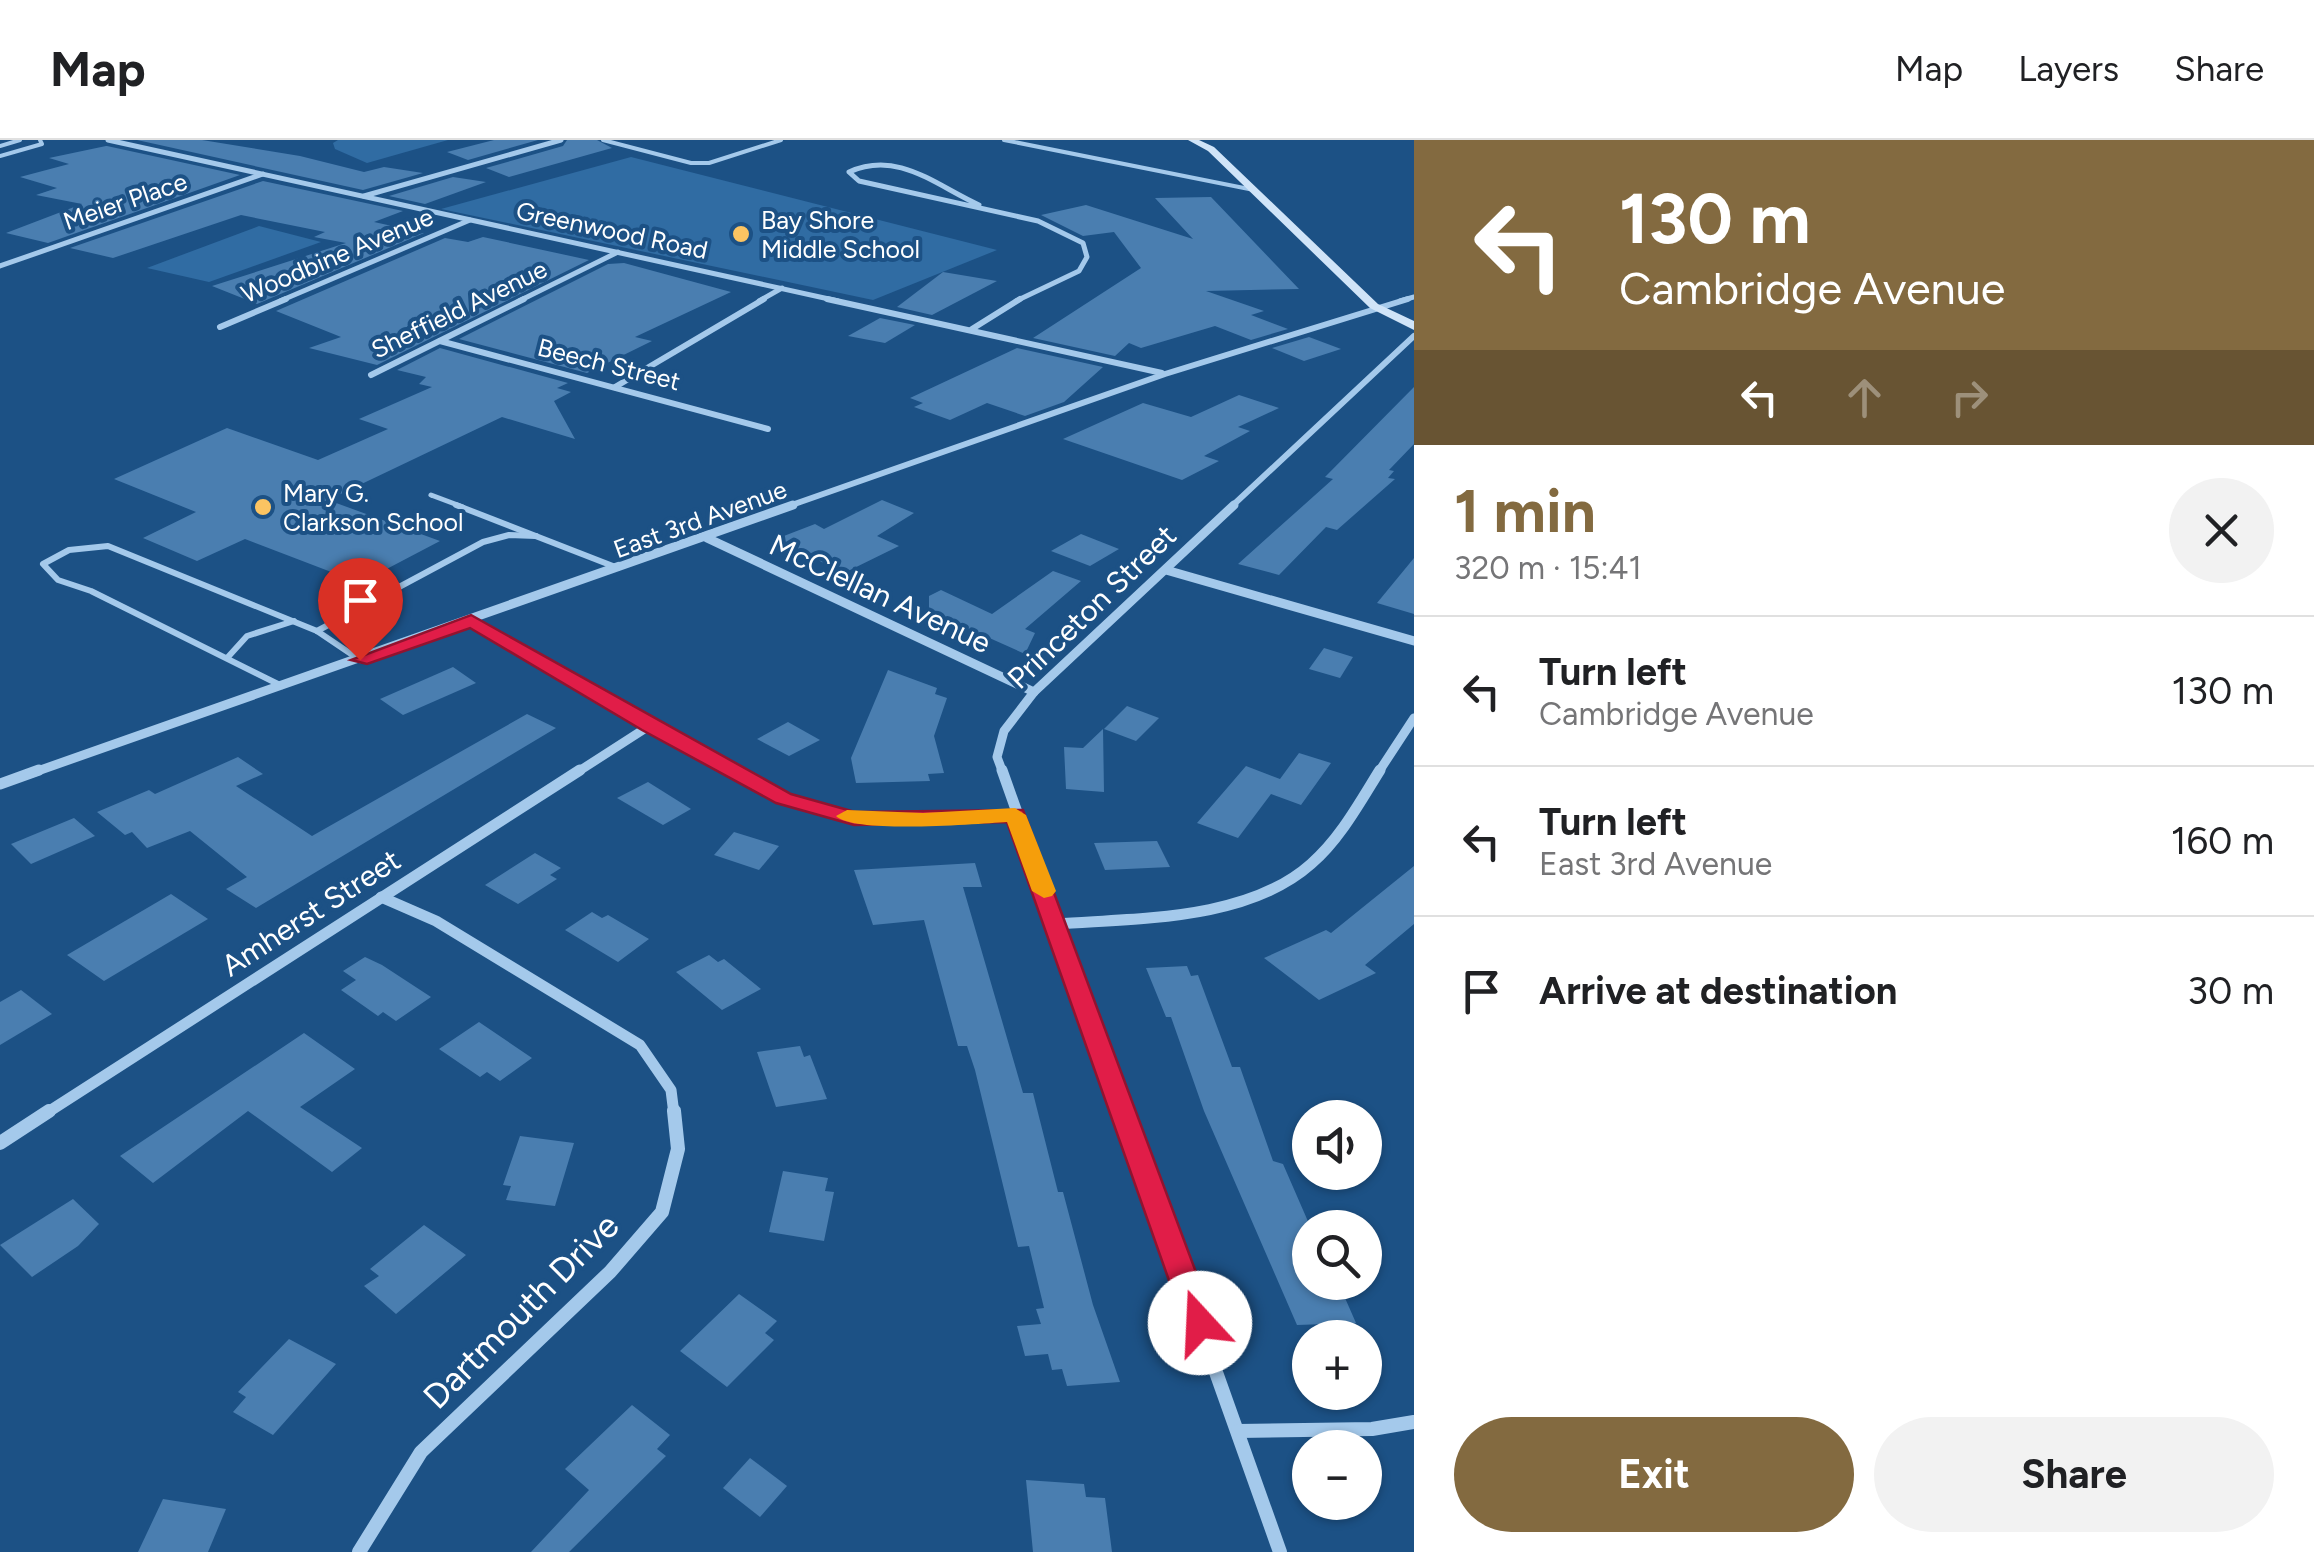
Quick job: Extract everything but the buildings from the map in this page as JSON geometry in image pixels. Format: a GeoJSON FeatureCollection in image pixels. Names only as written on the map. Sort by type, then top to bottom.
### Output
{"type":"FeatureCollection","features":[{"type":"Feature","properties":{"kind":"street","name":"Greenwood Road"},"geometry":{"type":"LineString","coordinates":[[108,140],[1165,374]]}},
{"type":"Feature","properties":{"kind":"street"},"geometry":{"type":"LineString","coordinates":[[123,143],[134,140]]}},
{"type":"Feature","properties":{"kind":"street"},"geometry":{"type":"LineString","coordinates":[[363,196],[561,140]]}},
{"type":"Feature","properties":{"kind":"street"},"geometry":{"type":"LineString","coordinates":[[1192,140],[1211,149],[1374,306],[1414,326]]}},
{"type":"Feature","properties":{"kind":"street"},"geometry":{"type":"LineString","coordinates":[[972,329],[1033,290],[1079,271],[1087,257],[1083,243],[1065,232],[979,205],[860,180],[849,172],[864,165],[904,165],[979,205]]}},
{"type":"Feature","properties":{"kind":"street","name":"Meier Place"},"geometry":{"type":"LineString","coordinates":[[0,266],[264,174]]}},
{"type":"Feature","properties":{"kind":"street","name":"Woodbine Avenue"},"geometry":{"type":"LineString","coordinates":[[220,327],[470,220]]}},
{"type":"Feature","properties":{"kind":"street","name":"Sheffield Avenue"},"geometry":{"type":"LineString","coordinates":[[370,375],[619,252]]}},
{"type":"Feature","properties":{"kind":"street"},"geometry":{"type":"LineString","coordinates":[[615,387],[782,288]]}},
{"type":"Feature","properties":{"kind":"street","name":"East 3rd Avenue"},"geometry":{"type":"LineString","coordinates":[[0,784],[1165,374],[1374,306],[1414,297]]}},
{"type":"Feature","properties":{"kind":"street","name":"Princeton Street"},"geometry":{"type":"LineString","coordinates":[[1280,1552],[997,757],[1004,732],[1034,692],[1414,336]]}},
{"type":"Feature","properties":{"kind":"street","name":"Beech Street"},"geometry":{"type":"LineString","coordinates":[[440,341],[768,429]]}},
{"type":"Feature","properties":{"kind":"street","name":"McClellan Avenue"},"geometry":{"type":"LineString","coordinates":[[708,538],[1034,692]]}},
{"type":"Feature","properties":{"kind":"street"},"geometry":{"type":"LineString","coordinates":[[1166,570],[1414,641]]}},
{"type":"Feature","properties":{"kind":"street"},"geometry":{"type":"LineString","coordinates":[[471,621],[649,726],[784,798],[854,818],[1015,815]]}},
{"type":"Feature","properties":{"kind":"street"},"geometry":{"type":"LineString","coordinates":[[1056,924],[1212,907],[1267,890],[1312,864],[1414,718]]}},
{"type":"Feature","properties":{"kind":"street","name":"Amherst Street"},"geometry":{"type":"LineString","coordinates":[[0,1144],[649,726]]}},
{"type":"Feature","properties":{"kind":"street","name":"Dartmouth Drive"},"geometry":{"type":"LineString","coordinates":[[359,1552],[421,1452],[610,1272],[662,1212],[678,1149],[671,1090],[640,1044],[436,922],[381,898]]}},
{"type":"Feature","properties":{"kind":"street"},"geometry":{"type":"LineString","coordinates":[[1238,1432],[1372,1429],[1414,1422]]}},
{"type":"Feature","properties":{"kind":"lane"},"geometry":{"type":"LineString","coordinates":[[0,146],[20,140]]}},
{"type":"Feature","properties":{"kind":"lane"},"geometry":{"type":"LineString","coordinates":[[0,156],[42,144],[40,140]]}},
{"type":"Feature","properties":{"kind":"lane"},"geometry":{"type":"LineString","coordinates":[[603,140],[691,163],[710,163],[781,140]]}},
{"type":"Feature","properties":{"kind":"lane"},"geometry":{"type":"LineString","coordinates":[[1004,140],[1257,191]]}},
{"type":"Feature","properties":{"kind":"lane"},"geometry":{"type":"LineString","coordinates":[[432,496],[620,568]]}},
{"type":"Feature","properties":{"kind":"lane"},"geometry":{"type":"LineString","coordinates":[[317,631],[482,542],[509,535],[536,536]]}},
{"type":"Feature","properties":{"kind":"lane"},"geometry":{"type":"LineString","coordinates":[[284,687],[91,590],[58,580],[44,564],[70,550],[108,546],[317,631],[360,660]]}},
{"type":"Feature","properties":{"kind":"lane"},"geometry":{"type":"LineString","coordinates":[[228,658],[234,644],[264,628],[294,621]]}},
{"type":"Feature","properties":{"kind":"shaded area"},"geometry":{"type":"Polygon","coordinates":[[[448,140],[367,163],[335,149],[333,143],[448,140]]]}},
{"type":"Feature","properties":{"kind":"shaded area","name":"Bay Shore Middle School"},"geometry":{"type":"Polygon","coordinates":[[[631,157],[997,250],[873,300],[441,209],[631,157]]]}},
{"type":"Feature","properties":{"kind":"shaded area"},"geometry":{"type":"Polygon","coordinates":[[[259,226],[321,242],[209,282],[147,268],[259,226]]]}},
{"type":"Feature","properties":{"kind":"slow traffic"},"geometry":{"type":"LineString","coordinates":[[847,816],[923,820],[1015,815],[1044,891]]}},
{"type":"Feature","properties":{"kind":"place","name":"Bay Shore Middle School"},"geometry":{"type":"Point","coordinates":[741,234]}},
{"type":"Feature","properties":{"kind":"place","name":"Mary G. Clarkson School"},"geometry":{"type":"Point","coordinates":[263,507]}},
{"type":"Feature","properties":{"kind":"route"},"geometry":{"type":"LineString","coordinates":[[360,660],[471,621],[723,768],[784,798],[854,818],[923,820],[1015,815],[1200,1323]]}}]}
